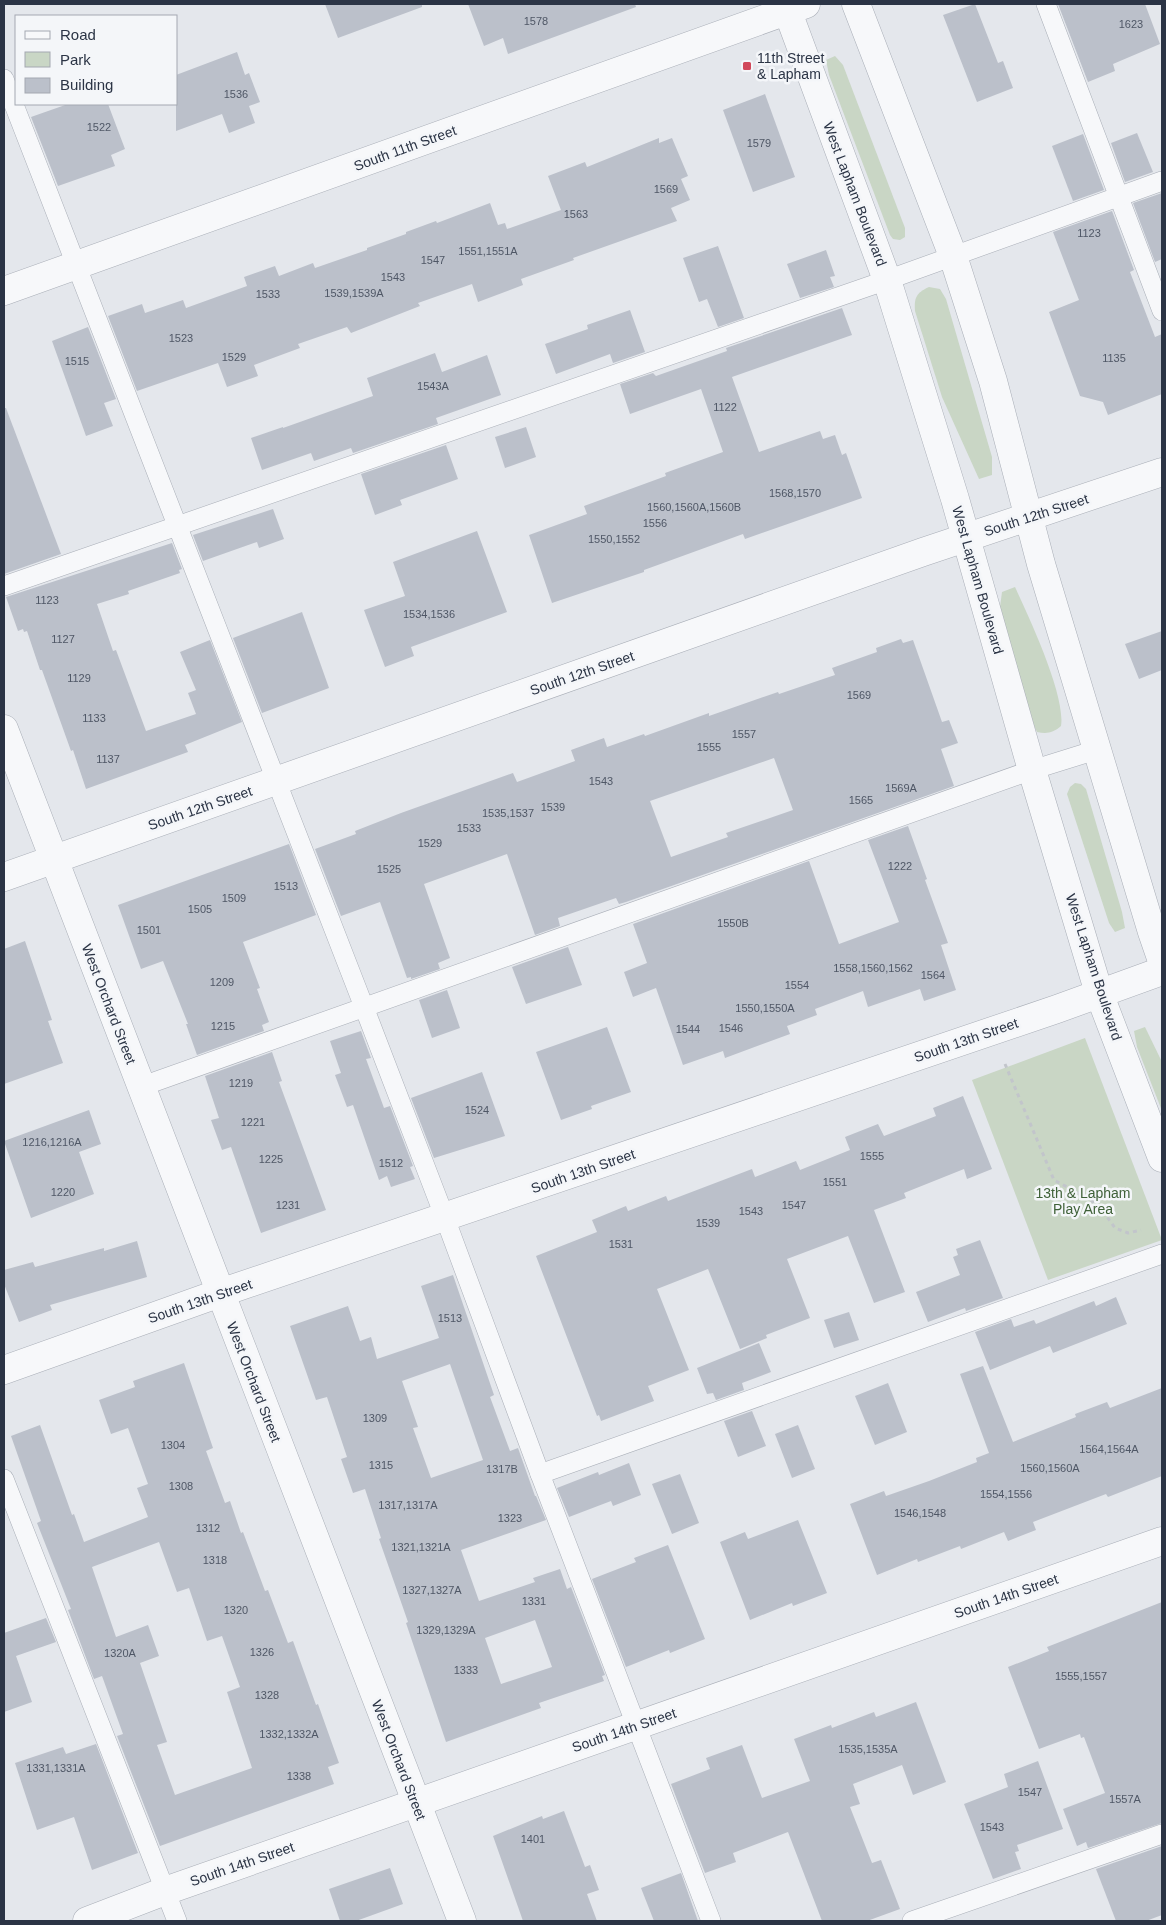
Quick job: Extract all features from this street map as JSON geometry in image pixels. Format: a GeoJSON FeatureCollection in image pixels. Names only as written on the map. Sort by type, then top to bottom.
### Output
{"type":"FeatureCollection","features":[{"type":"Feature","properties":{"kind":"street"},"geometry":{"type":"LineString","coordinates":[[856,4],[953,256],[993,381],[1028,517],[1096,750],[1162,961]]}},
{"type":"Feature","properties":{"kind":"street","name":"South 11th Street"},"geometry":{"type":"LineString","coordinates":[[4,291],[793,6]]}},
{"type":"Feature","properties":{"kind":"street","name":"West Lapham Boulevard"},"geometry":{"type":"LineString","coordinates":[[793,6],[887,280],[966,538],[1032,770],[1099,993],[1162,1158]]}},
{"type":"Feature","properties":{"kind":"street","name":"South 12th Street"},"geometry":{"type":"LineString","coordinates":[[4,877],[966,538],[1162,472]]}},
{"type":"Feature","properties":{"kind":"street","name":"West Orchard Street"},"geometry":{"type":"LineString","coordinates":[[4,730],[462,1921]]}},
{"type":"Feature","properties":{"kind":"street","name":"South 13th Street"},"geometry":{"type":"LineString","coordinates":[[4,1370],[1162,971]]}},
{"type":"Feature","properties":{"kind":"street","name":"South 14th Street"},"geometry":{"type":"LineString","coordinates":[[87,1921],[165,1891],[1162,1541]]}},
{"type":"Feature","properties":{"kind":"lane"},"geometry":{"type":"LineString","coordinates":[[1046,4],[1162,311]]}},
{"type":"Feature","properties":{"kind":"lane"},"geometry":{"type":"LineString","coordinates":[[4,79],[445,1218],[540,1474],[711,1921]]}},
{"type":"Feature","properties":{"kind":"lane"},"geometry":{"type":"LineString","coordinates":[[4,586],[887,280],[1162,181]]}},
{"type":"Feature","properties":{"kind":"lane"},"geometry":{"type":"LineString","coordinates":[[140,1087],[1032,770],[1096,750]]}},
{"type":"Feature","properties":{"kind":"lane"},"geometry":{"type":"LineString","coordinates":[[540,1474],[1162,1254]]}},
{"type":"Feature","properties":{"kind":"lane"},"geometry":{"type":"LineString","coordinates":[[4,1479],[176,1921]]}},
{"type":"Feature","properties":{"kind":"lane"},"geometry":{"type":"LineString","coordinates":[[912,1921],[1162,1834]]}},
{"type":"Feature","properties":{"kind":"path"},"geometry":{"type":"LineString","coordinates":[[1005,1064],[1054,1180],[1091,1200],[1105,1214],[1115,1228],[1128,1233],[1141,1230]]}},
{"type":"Feature","properties":{"kind":"green space"},"geometry":{"type":"Polygon","coordinates":[[[835,56],[843,65],[905,228],[905,237],[900,240],[893,239],[890,235],[829,75],[826,60],[835,56]]]}},
{"type":"Feature","properties":{"kind":"green space"},"geometry":{"type":"Polygon","coordinates":[[[929,287],[940,289],[946,299],[992,457],[992,475],[979,479],[942,397],[915,311],[917,296],[921,291],[929,287]]]}},
{"type":"Feature","properties":{"kind":"green space"},"geometry":{"type":"Polygon","coordinates":[[[1015,587],[1045,656],[1058,696],[1061,726],[1050,732],[1037,732],[1033,724],[1000,607],[1002,592],[1015,587]]]}},
{"type":"Feature","properties":{"kind":"green space"},"geometry":{"type":"Polygon","coordinates":[[[1075,783],[1081,784],[1086,789],[1122,912],[1125,928],[1115,932],[1109,923],[1067,794],[1070,787],[1075,783]]]}},
{"type":"Feature","properties":{"kind":"green space"},"geometry":{"type":"Polygon","coordinates":[[[1145,1027],[1162,1062],[1162,1111],[1137,1047],[1134,1031],[1145,1027]]]}},
{"type":"Feature","properties":{"kind":"green space","name":"13th & Lapham Play Area"},"geometry":{"type":"Polygon","coordinates":[[[1085,1038],[1162,1240],[1048,1280],[972,1080],[1085,1038]]]}},
{"type":"Feature","properties":{"kind":"building"},"geometry":{"type":"Polygon","coordinates":[[[325,4],[422,4],[422,7],[338,38],[325,4]]]}},
{"type":"Feature","properties":{"kind":"building"},"geometry":{"type":"Polygon","coordinates":[[[468,4],[635,4],[636,7],[508,54],[503,38],[484,46],[468,4]]]}},
{"type":"Feature","properties":{"kind":"building"},"geometry":{"type":"Polygon","coordinates":[[[975,4],[998,63],[1003,61],[1013,88],[977,102],[943,15],[975,4]]]}},
{"type":"Feature","properties":{"kind":"building"},"geometry":{"type":"Polygon","coordinates":[[[1058,4],[1145,4],[1160,44],[1113,64],[1115,71],[1088,82],[1058,4]]]}},
{"type":"Feature","properties":{"kind":"building"},"geometry":{"type":"Polygon","coordinates":[[[237,52],[245,75],[249,73],[260,102],[249,106],[255,123],[229,133],[222,114],[176,131],[178,74],[237,52]]]}},
{"type":"Feature","properties":{"kind":"building"},"geometry":{"type":"Polygon","coordinates":[[[765,94],[795,177],[753,192],[723,110],[765,94]]]}},
{"type":"Feature","properties":{"kind":"building"},"geometry":{"type":"Polygon","coordinates":[[[65,105],[108,105],[125,149],[111,155],[115,166],[58,186],[31,117],[65,105]]]}},
{"type":"Feature","properties":{"kind":"building"},"geometry":{"type":"Polygon","coordinates":[[[1137,133],[1153,172],[1125,182],[1111,143],[1137,133]]]}},
{"type":"Feature","properties":{"kind":"building"},"geometry":{"type":"Polygon","coordinates":[[[1083,134],[1104,190],[1073,201],[1052,146],[1083,134]]]}},
{"type":"Feature","properties":{"kind":"building"},"geometry":{"type":"Polygon","coordinates":[[[659,138],[659,143],[672,138],[688,176],[681,179],[690,200],[671,208],[677,221],[573,258],[574,260],[521,279],[523,285],[478,302],[472,284],[418,303],[420,306],[351,333],[347,327],[298,344],[300,348],[254,365],[258,376],[227,387],[218,363],[137,391],[108,316],[142,304],[145,313],[183,300],[186,308],[247,286],[244,277],[275,266],[279,276],[313,263],[315,268],[367,250],[367,248],[406,234],[406,232],[436,221],[437,223],[490,203],[498,225],[505,223],[507,229],[561,210],[548,176],[585,162],[587,167],[659,138]]]}},
{"type":"Feature","properties":{"kind":"building"},"geometry":{"type":"Polygon","coordinates":[[[1162,193],[1162,259],[1155,262],[1133,203],[1162,193]]]}},
{"type":"Feature","properties":{"kind":"building"},"geometry":{"type":"Polygon","coordinates":[[[1112,211],[1134,270],[1130,272],[1155,337],[1162,334],[1162,394],[1108,415],[1103,402],[1080,396],[1049,312],[1079,300],[1053,232],[1112,211]]]}},
{"type":"Feature","properties":{"kind":"building"},"geometry":{"type":"Polygon","coordinates":[[[718,246],[744,318],[718,327],[707,299],[699,302],[683,258],[718,246]]]}},
{"type":"Feature","properties":{"kind":"building"},"geometry":{"type":"Polygon","coordinates":[[[826,250],[835,276],[830,277],[834,287],[800,298],[787,264],[826,250]]]}},
{"type":"Feature","properties":{"kind":"building"},"geometry":{"type":"Polygon","coordinates":[[[842,308],[852,335],[732,377],[759,452],[820,431],[823,439],[835,435],[842,455],[846,453],[862,498],[745,539],[743,534],[644,570],[644,572],[552,603],[529,535],[587,514],[584,506],[666,476],[665,473],[723,452],[701,389],[630,414],[620,384],[653,373],[656,376],[727,351],[726,348],[842,308]]]}},
{"type":"Feature","properties":{"kind":"building"},"geometry":{"type":"Polygon","coordinates":[[[630,310],[645,352],[613,363],[610,354],[556,374],[545,344],[588,329],[587,325],[630,310]]]}},
{"type":"Feature","properties":{"kind":"building"},"geometry":{"type":"Polygon","coordinates":[[[88,327],[116,399],[104,403],[113,426],[86,436],[52,341],[88,327]]]}},
{"type":"Feature","properties":{"kind":"building"},"geometry":{"type":"Polygon","coordinates":[[[435,353],[442,372],[487,355],[501,395],[436,418],[438,424],[353,453],[351,448],[314,461],[311,453],[262,470],[251,438],[373,396],[367,378],[435,353]]]}},
{"type":"Feature","properties":{"kind":"building"},"geometry":{"type":"Polygon","coordinates":[[[4,408],[6,408],[61,554],[4,574],[4,408]]]}},
{"type":"Feature","properties":{"kind":"building"},"geometry":{"type":"Polygon","coordinates":[[[526,427],[536,457],[505,468],[495,437],[526,427]]]}},
{"type":"Feature","properties":{"kind":"building"},"geometry":{"type":"Polygon","coordinates":[[[446,445],[458,479],[400,500],[402,505],[375,515],[361,474],[446,445]]]}},
{"type":"Feature","properties":{"kind":"building"},"geometry":{"type":"Polygon","coordinates":[[[273,509],[284,539],[259,548],[257,542],[203,561],[193,535],[273,509]]]}},
{"type":"Feature","properties":{"kind":"building"},"geometry":{"type":"Polygon","coordinates":[[[477,531],[507,612],[411,647],[414,656],[385,667],[364,610],[405,596],[393,562],[477,531]]]}},
{"type":"Feature","properties":{"kind":"building"},"geometry":{"type":"Polygon","coordinates":[[[172,543],[182,569],[179,570],[180,573],[128,591],[129,594],[97,604],[113,651],[116,650],[146,731],[196,714],[188,693],[196,690],[180,652],[210,640],[242,722],[185,745],[188,752],[86,789],[27,631],[24,632],[23,629],[18,631],[6,597],[172,543]]]}},
{"type":"Feature","properties":{"kind":"building"},"geometry":{"type":"Polygon","coordinates":[[[302,612],[329,688],[262,713],[233,638],[302,612]]]}},
{"type":"Feature","properties":{"kind":"building"},"geometry":{"type":"Polygon","coordinates":[[[1162,631],[1162,670],[1139,679],[1125,644],[1162,631]]]}},
{"type":"Feature","properties":{"kind":"building"},"geometry":{"type":"Polygon","coordinates":[[[901,639],[903,643],[913,640],[942,722],[949,720],[958,743],[941,749],[954,786],[626,902],[619,904],[616,898],[558,918],[560,926],[535,935],[507,854],[424,884],[450,958],[438,963],[440,969],[411,979],[411,977],[407,978],[380,902],[341,916],[315,849],[356,834],[355,831],[401,813],[513,773],[517,782],[575,761],[571,750],[604,738],[607,747],[644,734],[645,736],[709,713],[709,716],[835,675],[832,668],[877,652],[876,648],[901,639]],[[774,758],[650,801],[671,857],[728,837],[726,833],[793,810],[774,758]]]}},
{"type":"Feature","properties":{"kind":"building"},"geometry":{"type":"Polygon","coordinates":[[[908,826],[948,943],[941,945],[956,990],[924,1001],[920,989],[868,1007],[863,991],[815,1009],[817,1015],[787,1026],[790,1034],[725,1058],[723,1051],[683,1065],[656,988],[633,997],[624,972],[647,963],[633,924],[809,861],[839,944],[899,922],[868,840],[908,826]]]}},
{"type":"Feature","properties":{"kind":"building"},"geometry":{"type":"Polygon","coordinates":[[[289,844],[316,915],[243,942],[260,988],[257,989],[269,1022],[262,1025],[264,1031],[197,1055],[186,1024],[188,1024],[163,961],[141,969],[118,905],[289,844]]]}},
{"type":"Feature","properties":{"kind":"building"},"geometry":{"type":"Polygon","coordinates":[[[25,941],[52,1020],[48,1021],[63,1063],[4,1084],[4,949],[25,941]]]}},
{"type":"Feature","properties":{"kind":"building"},"geometry":{"type":"Polygon","coordinates":[[[568,947],[582,985],[526,1004],[512,967],[568,947]]]}},
{"type":"Feature","properties":{"kind":"building"},"geometry":{"type":"Polygon","coordinates":[[[447,990],[460,1028],[432,1038],[419,1000],[447,990]]]}},
{"type":"Feature","properties":{"kind":"building"},"geometry":{"type":"Polygon","coordinates":[[[607,1027],[631,1092],[591,1106],[592,1109],[561,1120],[536,1052],[607,1027]]]}},
{"type":"Feature","properties":{"kind":"building"},"geometry":{"type":"Polygon","coordinates":[[[361,1031],[371,1058],[366,1059],[384,1108],[390,1106],[413,1166],[410,1167],[415,1179],[391,1187],[387,1176],[379,1180],[353,1105],[347,1107],[335,1075],[341,1073],[330,1041],[361,1031]]]}},
{"type":"Feature","properties":{"kind":"building"},"geometry":{"type":"Polygon","coordinates":[[[272,1052],[282,1081],[279,1082],[326,1210],[261,1233],[231,1147],[222,1150],[211,1120],[219,1118],[205,1076],[272,1052]]]}},
{"type":"Feature","properties":{"kind":"building"},"geometry":{"type":"Polygon","coordinates":[[[482,1072],[505,1136],[434,1158],[411,1098],[482,1072]]]}},
{"type":"Feature","properties":{"kind":"building"},"geometry":{"type":"Polygon","coordinates":[[[963,1096],[992,1169],[967,1179],[964,1169],[904,1193],[906,1198],[874,1210],[905,1292],[874,1303],[848,1236],[787,1259],[810,1318],[766,1335],[767,1338],[740,1349],[708,1269],[657,1289],[689,1370],[648,1386],[654,1401],[601,1421],[599,1415],[597,1416],[536,1256],[597,1232],[592,1220],[626,1206],[628,1211],[666,1196],[668,1201],[752,1169],[755,1177],[796,1161],[800,1170],[850,1150],[845,1137],[878,1124],[884,1136],[936,1116],[933,1108],[963,1096]]]}},
{"type":"Feature","properties":{"kind":"building"},"geometry":{"type":"Polygon","coordinates":[[[89,1110],[101,1144],[79,1152],[94,1194],[31,1218],[4,1141],[89,1110]]]}},
{"type":"Feature","properties":{"kind":"building"},"geometry":{"type":"Polygon","coordinates":[[[980,1240],[1003,1298],[966,1311],[965,1308],[928,1322],[916,1292],[960,1275],[953,1257],[958,1255],[956,1249],[980,1240]]]}},
{"type":"Feature","properties":{"kind":"building"},"geometry":{"type":"Polygon","coordinates":[[[137,1241],[147,1277],[50,1305],[52,1310],[19,1322],[4,1284],[4,1270],[33,1262],[35,1267],[104,1248],[104,1251],[137,1241]]]}},
{"type":"Feature","properties":{"kind":"building"},"geometry":{"type":"Polygon","coordinates":[[[453,1275],[494,1395],[490,1397],[510,1451],[518,1448],[535,1496],[546,1520],[461,1550],[479,1601],[535,1582],[533,1578],[560,1569],[567,1589],[571,1587],[605,1675],[602,1676],[604,1681],[539,1703],[541,1708],[446,1742],[406,1623],[408,1622],[379,1539],[381,1538],[365,1489],[353,1493],[341,1459],[347,1457],[327,1397],[316,1400],[290,1326],[348,1306],[360,1341],[371,1337],[377,1359],[439,1338],[421,1286],[453,1275]],[[450,1364],[402,1381],[418,1427],[413,1428],[431,1478],[483,1460],[450,1364]],[[535,1620],[485,1638],[501,1684],[552,1667],[535,1620]]]}},
{"type":"Feature","properties":{"kind":"building"},"geometry":{"type":"Polygon","coordinates":[[[1116,1297],[1127,1324],[1053,1353],[1050,1346],[990,1370],[975,1332],[1011,1319],[1014,1327],[1034,1320],[1036,1324],[1094,1301],[1096,1306],[1116,1297]]]}},
{"type":"Feature","properties":{"kind":"building"},"geometry":{"type":"Polygon","coordinates":[[[849,1312],[859,1340],[834,1348],[824,1320],[849,1312]]]}},
{"type":"Feature","properties":{"kind":"building"},"geometry":{"type":"Polygon","coordinates":[[[759,1343],[771,1372],[742,1383],[744,1390],[716,1400],[713,1393],[707,1394],[697,1368],[759,1343]]]}},
{"type":"Feature","properties":{"kind":"building"},"geometry":{"type":"Polygon","coordinates":[[[184,1363],[213,1448],[206,1451],[225,1503],[230,1501],[241,1533],[243,1532],[265,1591],[268,1590],[288,1643],[293,1641],[339,1763],[328,1767],[334,1784],[160,1846],[117,1736],[123,1734],[102,1676],[94,1679],[68,1610],[71,1609],[37,1523],[41,1521],[11,1436],[40,1425],[72,1515],[74,1514],[84,1542],[148,1517],[137,1488],[148,1484],[128,1428],[111,1434],[99,1400],[135,1387],[133,1381],[184,1363]],[[159,1542],[92,1567],[116,1637],[148,1625],[159,1656],[140,1663],[167,1742],[157,1745],[175,1795],[252,1768],[227,1692],[240,1687],[222,1636],[207,1641],[189,1588],[177,1592],[159,1542]]]}},
{"type":"Feature","properties":{"kind":"building"},"geometry":{"type":"Polygon","coordinates":[[[983,1366],[1013,1442],[1076,1417],[1075,1414],[1107,1402],[1110,1408],[1162,1388],[1162,1476],[1108,1497],[1106,1494],[1033,1522],[1036,1530],[1008,1541],[1004,1532],[961,1549],[960,1546],[918,1562],[917,1559],[877,1575],[850,1504],[884,1491],[886,1496],[929,1481],[977,1462],[976,1458],[989,1453],[960,1374],[983,1366]]]}},
{"type":"Feature","properties":{"kind":"building"},"geometry":{"type":"Polygon","coordinates":[[[888,1383],[907,1432],[875,1445],[855,1396],[888,1383]]]}},
{"type":"Feature","properties":{"kind":"building"},"geometry":{"type":"Polygon","coordinates":[[[752,1411],[766,1446],[738,1457],[724,1421],[752,1411]]]}},
{"type":"Feature","properties":{"kind":"building"},"geometry":{"type":"Polygon","coordinates":[[[798,1425],[815,1469],[792,1478],[775,1434],[798,1425]]]}},
{"type":"Feature","properties":{"kind":"building"},"geometry":{"type":"Polygon","coordinates":[[[629,1463],[641,1495],[613,1506],[611,1501],[569,1517],[557,1488],[598,1472],[599,1475],[629,1463]]]}},
{"type":"Feature","properties":{"kind":"building"},"geometry":{"type":"Polygon","coordinates":[[[680,1474],[699,1523],[672,1534],[652,1484],[680,1474]]]}},
{"type":"Feature","properties":{"kind":"building"},"geometry":{"type":"Polygon","coordinates":[[[798,1520],[827,1593],[793,1606],[792,1603],[750,1620],[720,1542],[745,1532],[748,1539],[798,1520]]]}},
{"type":"Feature","properties":{"kind":"building"},"geometry":{"type":"Polygon","coordinates":[[[668,1545],[705,1639],[670,1653],[669,1650],[626,1667],[592,1579],[636,1562],[634,1558],[668,1545]]]}},
{"type":"Feature","properties":{"kind":"building"},"geometry":{"type":"Polygon","coordinates":[[[1162,1602],[1162,1823],[1088,1848],[1086,1842],[1077,1846],[1063,1809],[1105,1793],[1084,1737],[1081,1738],[1080,1734],[1039,1749],[1008,1667],[1049,1651],[1047,1647],[1162,1602]]]}},
{"type":"Feature","properties":{"kind":"building"},"geometry":{"type":"Polygon","coordinates":[[[46,1618],[56,1642],[16,1656],[32,1702],[4,1712],[4,1633],[46,1618]]]}},
{"type":"Feature","properties":{"kind":"building"},"geometry":{"type":"Polygon","coordinates":[[[916,1702],[946,1782],[913,1795],[902,1765],[853,1784],[860,1804],[850,1807],[872,1863],[881,1860],[900,1909],[867,1921],[822,1921],[788,1832],[733,1853],[736,1862],[705,1873],[671,1784],[710,1769],[706,1758],[742,1745],[762,1798],[810,1781],[794,1739],[831,1725],[832,1728],[874,1712],[876,1717],[916,1702]]]}},
{"type":"Feature","properties":{"kind":"building"},"geometry":{"type":"Polygon","coordinates":[[[96,1744],[138,1853],[92,1870],[74,1817],[37,1830],[15,1763],[63,1747],[66,1754],[96,1744]]]}},
{"type":"Feature","properties":{"kind":"building"},"geometry":{"type":"Polygon","coordinates":[[[1038,1761],[1063,1829],[1017,1845],[1019,1851],[1015,1852],[1021,1869],[993,1879],[964,1804],[1008,1787],[1004,1774],[1038,1761]]]}},
{"type":"Feature","properties":{"kind":"building"},"geometry":{"type":"Polygon","coordinates":[[[564,1811],[585,1867],[590,1865],[599,1890],[587,1894],[597,1921],[523,1921],[493,1836],[542,1816],[543,1819],[564,1811]]]}},
{"type":"Feature","properties":{"kind":"building"},"geometry":{"type":"Polygon","coordinates":[[[1162,1846],[1162,1915],[1146,1921],[1116,1921],[1096,1869],[1162,1846]]]}},
{"type":"Feature","properties":{"kind":"building"},"geometry":{"type":"Polygon","coordinates":[[[390,1868],[403,1904],[356,1921],[340,1921],[329,1889],[390,1868]]]}},
{"type":"Feature","properties":{"kind":"building"},"geometry":{"type":"Polygon","coordinates":[[[681,1873],[698,1921],[654,1921],[641,1888],[681,1873]]]}},
{"type":"Feature","properties":{"kind":"place","name":"11th Street & Lapham"},"geometry":{"type":"Point","coordinates":[747,66]}}]}
